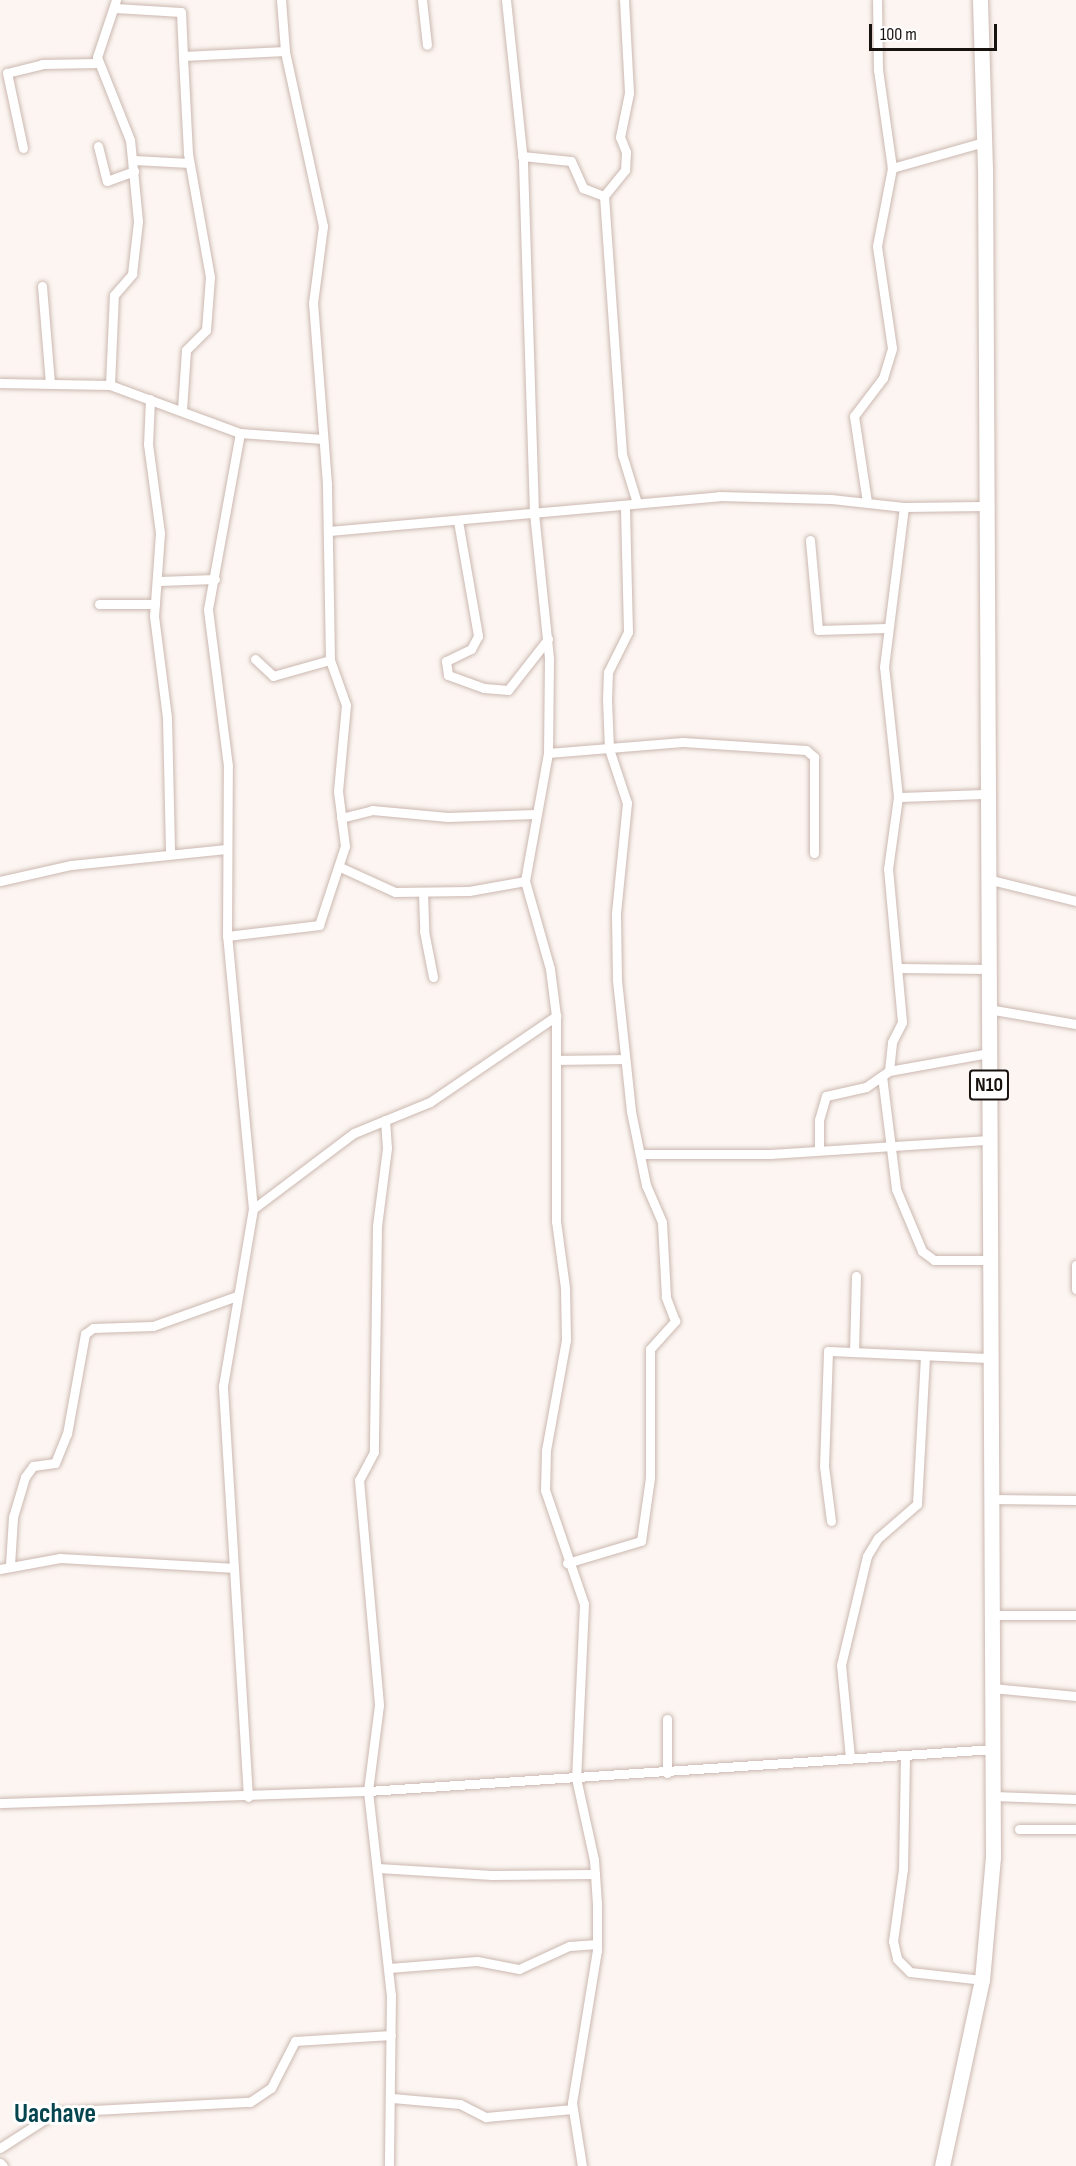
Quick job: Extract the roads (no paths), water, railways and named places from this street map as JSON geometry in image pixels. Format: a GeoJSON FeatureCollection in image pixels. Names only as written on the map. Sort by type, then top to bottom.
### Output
{"type":"FeatureCollection","features":[{"type":"Feature","properties":{"kind":"main road","name":"N10"},"geometry":{"type":"LineString","coordinates":[[942,2166],[982,1980],[991,1905],[993,1796],[984,506],[984,142],[980,0]]}},
{"type":"Feature","properties":{"kind":"street"},"geometry":{"type":"LineString","coordinates":[[182,410],[186,350],[206,330],[210,277],[189,163],[181,12],[183,0]]}},
{"type":"Feature","properties":{"kind":"street"},"geometry":{"type":"LineString","coordinates":[[227,936],[319,925],[340,867],[345,846],[338,791],[345,705],[330,660],[329,531],[313,303],[323,226],[285,51],[281,0]]}},
{"type":"Feature","properties":{"kind":"street"},"geometry":{"type":"LineString","coordinates":[[422,0],[427,45]]}},
{"type":"Feature","properties":{"kind":"street"},"geometry":{"type":"LineString","coordinates":[[506,0],[522,156],[534,513],[548,639],[548,753],[535,814],[525,881],[550,969],[556,1016],[556,1221],[565,1288],[566,1340],[546,1450],[545,1490],[585,1613],[576,1778],[595,1874],[597,1944],[573,2109],[582,2166]]}},
{"type":"Feature","properties":{"kind":"street"},"geometry":{"type":"LineString","coordinates":[[624,0],[629,93],[620,137],[626,152],[625,170],[604,196],[622,454],[637,503]]}},
{"type":"Feature","properties":{"kind":"street"},"geometry":{"type":"LineString","coordinates":[[867,502],[854,416],[883,378],[892,348],[877,246],[892,168],[878,70],[877,0]]}},
{"type":"Feature","properties":{"kind":"street"},"geometry":{"type":"LineString","coordinates":[[110,386],[114,295],[132,274],[136,244],[134,160],[127,132],[98,63],[98,45],[115,4],[181,12]]}},
{"type":"Feature","properties":{"kind":"street"},"geometry":{"type":"LineString","coordinates":[[183,56],[285,51]]}},
{"type":"Feature","properties":{"kind":"street"},"geometry":{"type":"LineString","coordinates":[[23,148],[7,73],[42,64],[98,63]]}},
{"type":"Feature","properties":{"kind":"street"},"geometry":{"type":"LineString","coordinates":[[892,168],[984,142]]}},
{"type":"Feature","properties":{"kind":"street"},"geometry":{"type":"LineString","coordinates":[[98,146],[108,181],[134,171]]}},
{"type":"Feature","properties":{"kind":"street"},"geometry":{"type":"LineString","coordinates":[[522,156],[571,161],[583,188],[604,196]]}},
{"type":"Feature","properties":{"kind":"street"},"geometry":{"type":"LineString","coordinates":[[134,160],[189,163]]}},
{"type":"Feature","properties":{"kind":"street"},"geometry":{"type":"LineString","coordinates":[[42,286],[50,383]]}},
{"type":"Feature","properties":{"kind":"street"},"geometry":{"type":"LineString","coordinates":[[0,383],[110,386],[182,410],[240,434],[323,439]]}},
{"type":"Feature","properties":{"kind":"street"},"geometry":{"type":"LineString","coordinates":[[150,399],[148,444],[160,533],[159,581],[155,604],[167,718],[171,853]]}},
{"type":"Feature","properties":{"kind":"street"},"geometry":{"type":"LineString","coordinates":[[240,434],[208,609],[228,766],[227,936],[253,1209],[223,1386],[231,1568],[248,1797]]}},
{"type":"Feature","properties":{"kind":"street"},"geometry":{"type":"LineString","coordinates":[[329,531],[718,496],[867,502],[904,507],[984,506]]}},
{"type":"Feature","properties":{"kind":"street"},"geometry":{"type":"LineString","coordinates":[[567,1563],[641,1541],[650,1478],[650,1349],[675,1321],[666,1298],[662,1222],[646,1185],[626,1059],[616,913],[627,803],[609,749],[608,672],[629,624],[626,506]]}},
{"type":"Feature","properties":{"kind":"street"},"geometry":{"type":"LineString","coordinates":[[904,507],[886,628],[884,667],[898,797],[888,869],[902,1022],[892,1042],[886,1073],[888,1148],[901,1210],[926,1257],[989,1260]]}},
{"type":"Feature","properties":{"kind":"street"},"geometry":{"type":"LineString","coordinates":[[458,520],[478,636],[471,649],[446,660],[448,675],[484,688],[508,690],[548,639]]}},
{"type":"Feature","properties":{"kind":"street"},"geometry":{"type":"LineString","coordinates":[[810,540],[818,630],[886,628]]}},
{"type":"Feature","properties":{"kind":"street"},"geometry":{"type":"LineString","coordinates":[[159,581],[215,579]]}},
{"type":"Feature","properties":{"kind":"street"},"geometry":{"type":"LineString","coordinates":[[99,604],[155,604]]}},
{"type":"Feature","properties":{"kind":"street"},"geometry":{"type":"LineString","coordinates":[[255,659],[273,676],[330,660]]}},
{"type":"Feature","properties":{"kind":"street"},"geometry":{"type":"LineString","coordinates":[[548,753],[683,742],[811,752],[814,853]]}},
{"type":"Feature","properties":{"kind":"street"},"geometry":{"type":"LineString","coordinates":[[898,797],[986,794]]}},
{"type":"Feature","properties":{"kind":"street"},"geometry":{"type":"LineString","coordinates":[[341,818],[372,810],[447,817],[535,814]]}},
{"type":"Feature","properties":{"kind":"street"},"geometry":{"type":"LineString","coordinates":[[0,881],[71,865],[226,849]]}},
{"type":"Feature","properties":{"kind":"street"},"geometry":{"type":"LineString","coordinates":[[340,867],[395,892],[423,893],[525,881]]}},
{"type":"Feature","properties":{"kind":"street"},"geometry":{"type":"LineString","coordinates":[[987,879],[1076,901]]}},
{"type":"Feature","properties":{"kind":"street"},"geometry":{"type":"LineString","coordinates":[[423,893],[424,931],[433,977]]}},
{"type":"Feature","properties":{"kind":"street"},"geometry":{"type":"LineString","coordinates":[[898,968],[988,969]]}},
{"type":"Feature","properties":{"kind":"street"},"geometry":{"type":"LineString","coordinates":[[988,1009],[1076,1024]]}},
{"type":"Feature","properties":{"kind":"street"},"geometry":{"type":"LineString","coordinates":[[253,1209],[354,1134],[430,1102],[556,1016]]}},
{"type":"Feature","properties":{"kind":"street"},"geometry":{"type":"LineString","coordinates":[[819,1149],[819,1120],[826,1096],[866,1087],[886,1073],[989,1053]]}},
{"type":"Feature","properties":{"kind":"street"},"geometry":{"type":"LineString","coordinates":[[556,1060],[626,1059]]}},
{"type":"Feature","properties":{"kind":"street"},"geometry":{"type":"LineString","coordinates":[[385,1120],[387,1148],[377,1226],[374,1452],[359,1480],[379,1705],[368,1791],[388,1968],[392,2098],[389,2166]]}},
{"type":"Feature","properties":{"kind":"street"},"geometry":{"type":"LineString","coordinates":[[640,1154],[770,1154],[819,1149],[888,1148],[989,1140]]}},
{"type":"Feature","properties":{"kind":"street"},"geometry":{"type":"LineString","coordinates":[[1076,1265],[1076,1289]]}},
{"type":"Feature","properties":{"kind":"street"},"geometry":{"type":"LineString","coordinates":[[854,1352],[856,1276]]}},
{"type":"Feature","properties":{"kind":"street"},"geometry":{"type":"LineString","coordinates":[[10,1565],[13,1517],[25,1477],[33,1466],[55,1463],[67,1434],[85,1334],[99,1327],[153,1326],[237,1296]]}},
{"type":"Feature","properties":{"kind":"street"},"geometry":{"type":"LineString","coordinates":[[831,1521],[824,1466],[825,1357],[828,1351],[989,1358]]}},
{"type":"Feature","properties":{"kind":"street"},"geometry":{"type":"LineString","coordinates":[[850,1758],[841,1665],[867,1556],[878,1538],[917,1504],[925,1356]]}},
{"type":"Feature","properties":{"kind":"street"},"geometry":{"type":"LineString","coordinates":[[990,1499],[1076,1500]]}},
{"type":"Feature","properties":{"kind":"street"},"geometry":{"type":"LineString","coordinates":[[0,1569],[10,1565],[60,1558],[231,1568]]}},
{"type":"Feature","properties":{"kind":"street"},"geometry":{"type":"LineString","coordinates":[[991,1615],[1076,1616]]}},
{"type":"Feature","properties":{"kind":"street"},"geometry":{"type":"LineString","coordinates":[[992,1688],[1076,1696]]}},
{"type":"Feature","properties":{"kind":"street"},"geometry":{"type":"LineString","coordinates":[[667,1719],[668,1773]]}},
{"type":"Feature","properties":{"kind":"street"},"geometry":{"type":"LineString","coordinates":[[0,1803],[248,1797],[368,1791],[668,1773],[993,1749]]}},
{"type":"Feature","properties":{"kind":"street"},"geometry":{"type":"LineString","coordinates":[[905,1756],[903,1869],[892,1941],[897,1959],[910,1972],[982,1980]]}},
{"type":"Feature","properties":{"kind":"street"},"geometry":{"type":"LineString","coordinates":[[993,1796],[1076,1799]]}},
{"type":"Feature","properties":{"kind":"street"},"geometry":{"type":"LineString","coordinates":[[1019,1829],[1076,1829]]}},
{"type":"Feature","properties":{"kind":"street"},"geometry":{"type":"LineString","coordinates":[[378,1868],[492,1875],[595,1874]]}},
{"type":"Feature","properties":{"kind":"street"},"geometry":{"type":"LineString","coordinates":[[388,1968],[477,1961],[519,1969],[569,1946],[597,1944]]}},
{"type":"Feature","properties":{"kind":"street"},"geometry":{"type":"LineString","coordinates":[[0,2148],[56,2112],[250,2102],[271,2088],[296,2041],[391,2035]]}},
{"type":"Feature","properties":{"kind":"street"},"geometry":{"type":"LineString","coordinates":[[392,2098],[460,2104],[486,2117],[573,2109]]}},
{"type":"Feature","properties":{"kind":"district","name":"Uachave"},"geometry":{"type":"Point","coordinates":[55,2115]}}]}
